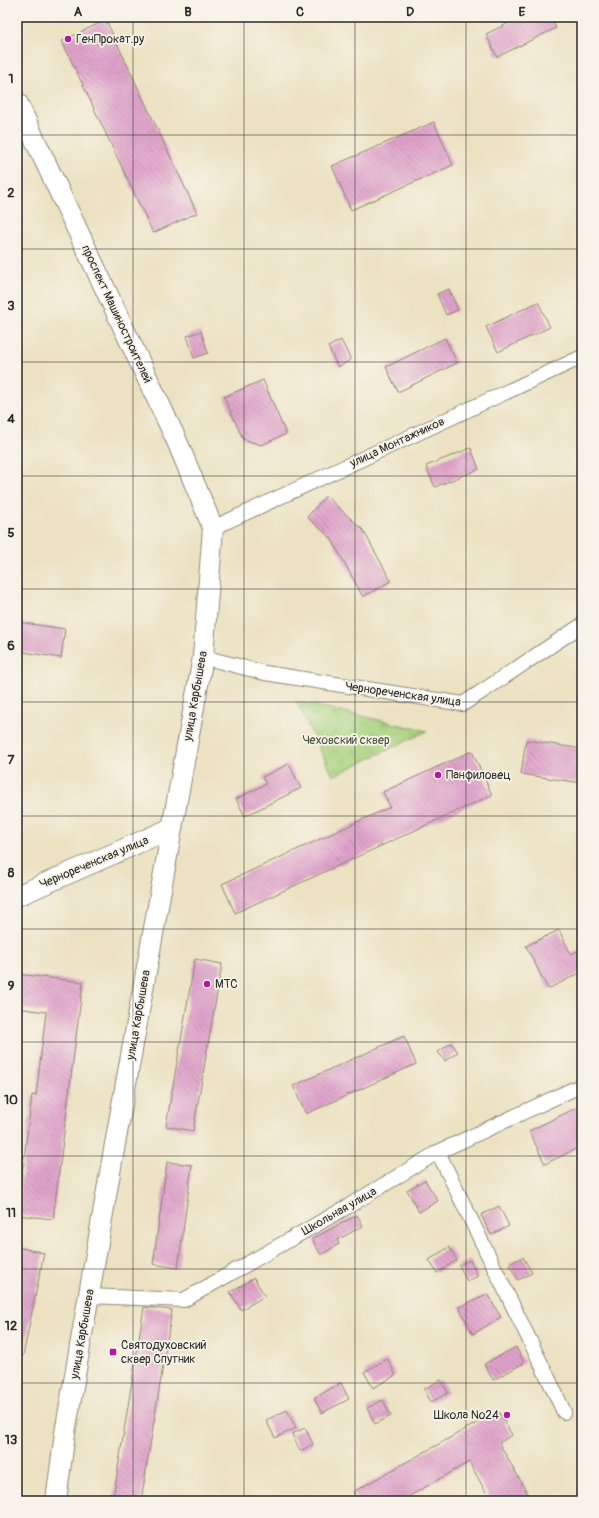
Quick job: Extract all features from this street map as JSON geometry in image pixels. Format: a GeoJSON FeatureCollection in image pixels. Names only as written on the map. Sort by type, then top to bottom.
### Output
{"type":"FeatureCollection","features":[{"type":"Feature","properties":{"kind":"main road","name":"проспект Машиностроителей"},"geometry":{"type":"LineString","coordinates":[[17,102],[173,432],[213,528]]}},
{"type":"Feature","properties":{"kind":"main road","name":"улица Карбышева"},"geometry":{"type":"LineString","coordinates":[[56,1501],[65,1433],[203,657],[213,528]]}},
{"type":"Feature","properties":{"kind":"main road","name":"Чернореченская улица"},"geometry":{"type":"LineString","coordinates":[[17,896],[172,828]]}},
{"type":"Feature","properties":{"kind":"street","name":"улица Монтажников"},"geometry":{"type":"LineString","coordinates":[[213,528],[582,357]]}},
{"type":"Feature","properties":{"kind":"street","name":"Чернореченская улица"},"geometry":{"type":"LineString","coordinates":[[203,657],[265,673],[463,704],[582,625]]}},
{"type":"Feature","properties":{"kind":"street","name":"Школьная улица"},"geometry":{"type":"LineString","coordinates":[[89,1296],[184,1300],[347,1207],[438,1152],[582,1085]]}},
{"type":"Feature","properties":{"kind":"street"},"geometry":{"type":"LineString","coordinates":[[438,1152],[564,1412]]}},
{"type":"Feature","properties":{"kind":"green space","name":"Чеховский сквер"},"geometry":{"type":"Polygon","coordinates":[[[296,701],[427,731],[333,776],[296,701]]]}},
{"type":"Feature","properties":{"kind":"building"},"geometry":{"type":"Polygon","coordinates":[[[521,17],[551,17],[556,28],[497,57],[486,34],[521,17]]]}},
{"type":"Feature","properties":{"kind":"building"},"geometry":{"type":"Polygon","coordinates":[[[106,20],[197,213],[153,233],[62,41],[106,20]]]}},
{"type":"Feature","properties":{"kind":"building"},"geometry":{"type":"Polygon","coordinates":[[[434,122],[453,165],[351,210],[332,166],[434,122]]]}},
{"type":"Feature","properties":{"kind":"building"},"geometry":{"type":"Polygon","coordinates":[[[449,289],[458,310],[446,315],[437,294],[449,289]]]}},
{"type":"Feature","properties":{"kind":"building"},"geometry":{"type":"Polygon","coordinates":[[[538,302],[550,327],[498,352],[486,327],[538,302]]]}},
{"type":"Feature","properties":{"kind":"building"},"geometry":{"type":"Polygon","coordinates":[[[201,331],[208,353],[194,358],[187,336],[201,331]]]}},
{"type":"Feature","properties":{"kind":"building"},"geometry":{"type":"Polygon","coordinates":[[[445,338],[457,363],[398,392],[386,367],[445,338]]]}},
{"type":"Feature","properties":{"kind":"building"},"geometry":{"type":"Polygon","coordinates":[[[341,340],[351,360],[338,367],[328,347],[341,340]]]}},
{"type":"Feature","properties":{"kind":"building"},"geometry":{"type":"Polygon","coordinates":[[[263,380],[286,434],[261,445],[243,439],[224,397],[263,380]]]}},
{"type":"Feature","properties":{"kind":"building"},"geometry":{"type":"Polygon","coordinates":[[[471,448],[479,469],[435,487],[426,466],[471,448]]]}},
{"type":"Feature","properties":{"kind":"building"},"geometry":{"type":"Polygon","coordinates":[[[326,496],[363,530],[391,581],[363,597],[331,538],[307,517],[326,496]]]}},
{"type":"Feature","properties":{"kind":"building"},"geometry":{"type":"Polygon","coordinates":[[[17,622],[65,629],[61,658],[17,651],[17,622]]]}},
{"type":"Feature","properties":{"kind":"building"},"geometry":{"type":"Polygon","coordinates":[[[526,740],[582,749],[582,783],[521,774],[526,740]]]}},
{"type":"Feature","properties":{"kind":"building"},"geometry":{"type":"Polygon","coordinates":[[[472,751],[492,795],[235,913],[222,884],[390,807],[383,792],[472,751]]]}},
{"type":"Feature","properties":{"kind":"building"},"geometry":{"type":"Polygon","coordinates":[[[289,764],[301,788],[245,816],[236,799],[266,784],[262,777],[289,764]]]}},
{"type":"Feature","properties":{"kind":"building"},"geometry":{"type":"Polygon","coordinates":[[[559,930],[571,954],[582,949],[582,972],[548,989],[526,946],[559,930]]]}},
{"type":"Feature","properties":{"kind":"building"},"geometry":{"type":"Polygon","coordinates":[[[195,959],[222,964],[193,1131],[166,1126],[195,959]]]}},
{"type":"Feature","properties":{"kind":"building"},"geometry":{"type":"Polygon","coordinates":[[[17,974],[83,982],[53,1219],[17,1215],[32,1095],[36,1096],[46,1012],[17,1008],[17,974]]]}},
{"type":"Feature","properties":{"kind":"building"},"geometry":{"type":"Polygon","coordinates":[[[404,1036],[416,1064],[306,1114],[293,1086],[404,1036]]]}},
{"type":"Feature","properties":{"kind":"building"},"geometry":{"type":"Polygon","coordinates":[[[451,1043],[458,1052],[445,1061],[438,1052],[451,1043]]]}},
{"type":"Feature","properties":{"kind":"building"},"geometry":{"type":"Polygon","coordinates":[[[582,1105],[582,1146],[545,1164],[529,1131],[582,1105]]]}},
{"type":"Feature","properties":{"kind":"building"},"geometry":{"type":"Polygon","coordinates":[[[167,1162],[192,1165],[178,1268],[153,1264],[167,1162]]]}},
{"type":"Feature","properties":{"kind":"building"},"geometry":{"type":"Polygon","coordinates":[[[425,1180],[438,1201],[419,1212],[407,1190],[425,1180]]]}},
{"type":"Feature","properties":{"kind":"building"},"geometry":{"type":"Polygon","coordinates":[[[499,1206],[509,1226],[491,1235],[481,1215],[499,1206]]]}},
{"type":"Feature","properties":{"kind":"building"},"geometry":{"type":"Polygon","coordinates":[[[357,1215],[363,1226],[337,1240],[339,1244],[321,1255],[312,1239],[357,1215]]]}},
{"type":"Feature","properties":{"kind":"building"},"geometry":{"type":"Polygon","coordinates":[[[17,1247],[44,1253],[23,1356],[17,1355],[17,1247]]]}},
{"type":"Feature","properties":{"kind":"building"},"geometry":{"type":"Polygon","coordinates":[[[449,1247],[457,1260],[437,1273],[429,1260],[449,1247]]]}},
{"type":"Feature","properties":{"kind":"building"},"geometry":{"type":"Polygon","coordinates":[[[523,1257],[532,1273],[518,1280],[509,1264],[523,1257]]]}},
{"type":"Feature","properties":{"kind":"building"},"geometry":{"type":"Polygon","coordinates":[[[470,1260],[478,1276],[467,1281],[459,1265],[470,1260]]]}},
{"type":"Feature","properties":{"kind":"building"},"geometry":{"type":"Polygon","coordinates":[[[254,1278],[265,1296],[241,1310],[230,1292],[254,1278]]]}},
{"type":"Feature","properties":{"kind":"building"},"geometry":{"type":"Polygon","coordinates":[[[487,1294],[501,1317],[473,1334],[459,1307],[487,1294]]]}},
{"type":"Feature","properties":{"kind":"building"},"geometry":{"type":"Polygon","coordinates":[[[144,1307],[172,1310],[141,1501],[124,1501],[113,1499],[144,1307]]]}},
{"type":"Feature","properties":{"kind":"building"},"geometry":{"type":"Polygon","coordinates":[[[516,1347],[524,1363],[493,1380],[484,1364],[516,1347]]]}},
{"type":"Feature","properties":{"kind":"building"},"geometry":{"type":"Polygon","coordinates":[[[387,1359],[396,1375],[373,1388],[364,1372],[387,1359]]]}},
{"type":"Feature","properties":{"kind":"building"},"geometry":{"type":"Polygon","coordinates":[[[441,1380],[448,1393],[431,1402],[424,1389],[441,1380]]]}},
{"type":"Feature","properties":{"kind":"building"},"geometry":{"type":"Polygon","coordinates":[[[341,1383],[349,1399],[322,1413],[314,1398],[341,1383]]]}},
{"type":"Feature","properties":{"kind":"building"},"geometry":{"type":"Polygon","coordinates":[[[383,1400],[391,1416],[375,1424],[367,1408],[383,1400]]]}},
{"type":"Feature","properties":{"kind":"building"},"geometry":{"type":"Polygon","coordinates":[[[287,1410],[296,1428],[275,1438],[266,1420],[287,1410]]]}},
{"type":"Feature","properties":{"kind":"building"},"geometry":{"type":"Polygon","coordinates":[[[498,1411],[512,1435],[499,1443],[532,1501],[491,1501],[469,1462],[401,1501],[358,1501],[353,1492],[498,1411]]]}},
{"type":"Feature","properties":{"kind":"building"},"geometry":{"type":"Polygon","coordinates":[[[305,1428],[313,1444],[300,1451],[292,1434],[305,1428]]]}},
{"type":"Feature","properties":{"kind":"place","name":"ГенПрокат.ру"},"geometry":{"type":"Point","coordinates":[68,39]}},
{"type":"Feature","properties":{"kind":"place","name":"Панфиловец"},"geometry":{"type":"Point","coordinates":[438,775]}},
{"type":"Feature","properties":{"kind":"place","name":"МТС"},"geometry":{"type":"Point","coordinates":[207,984]}},
{"type":"Feature","properties":{"kind":"place","name":"Святодуховский сквер Спутник"},"geometry":{"type":"Point","coordinates":[113,1352]}},
{"type":"Feature","properties":{"kind":"place","name":"Школа №24"},"geometry":{"type":"Point","coordinates":[507,1415]}}]}
